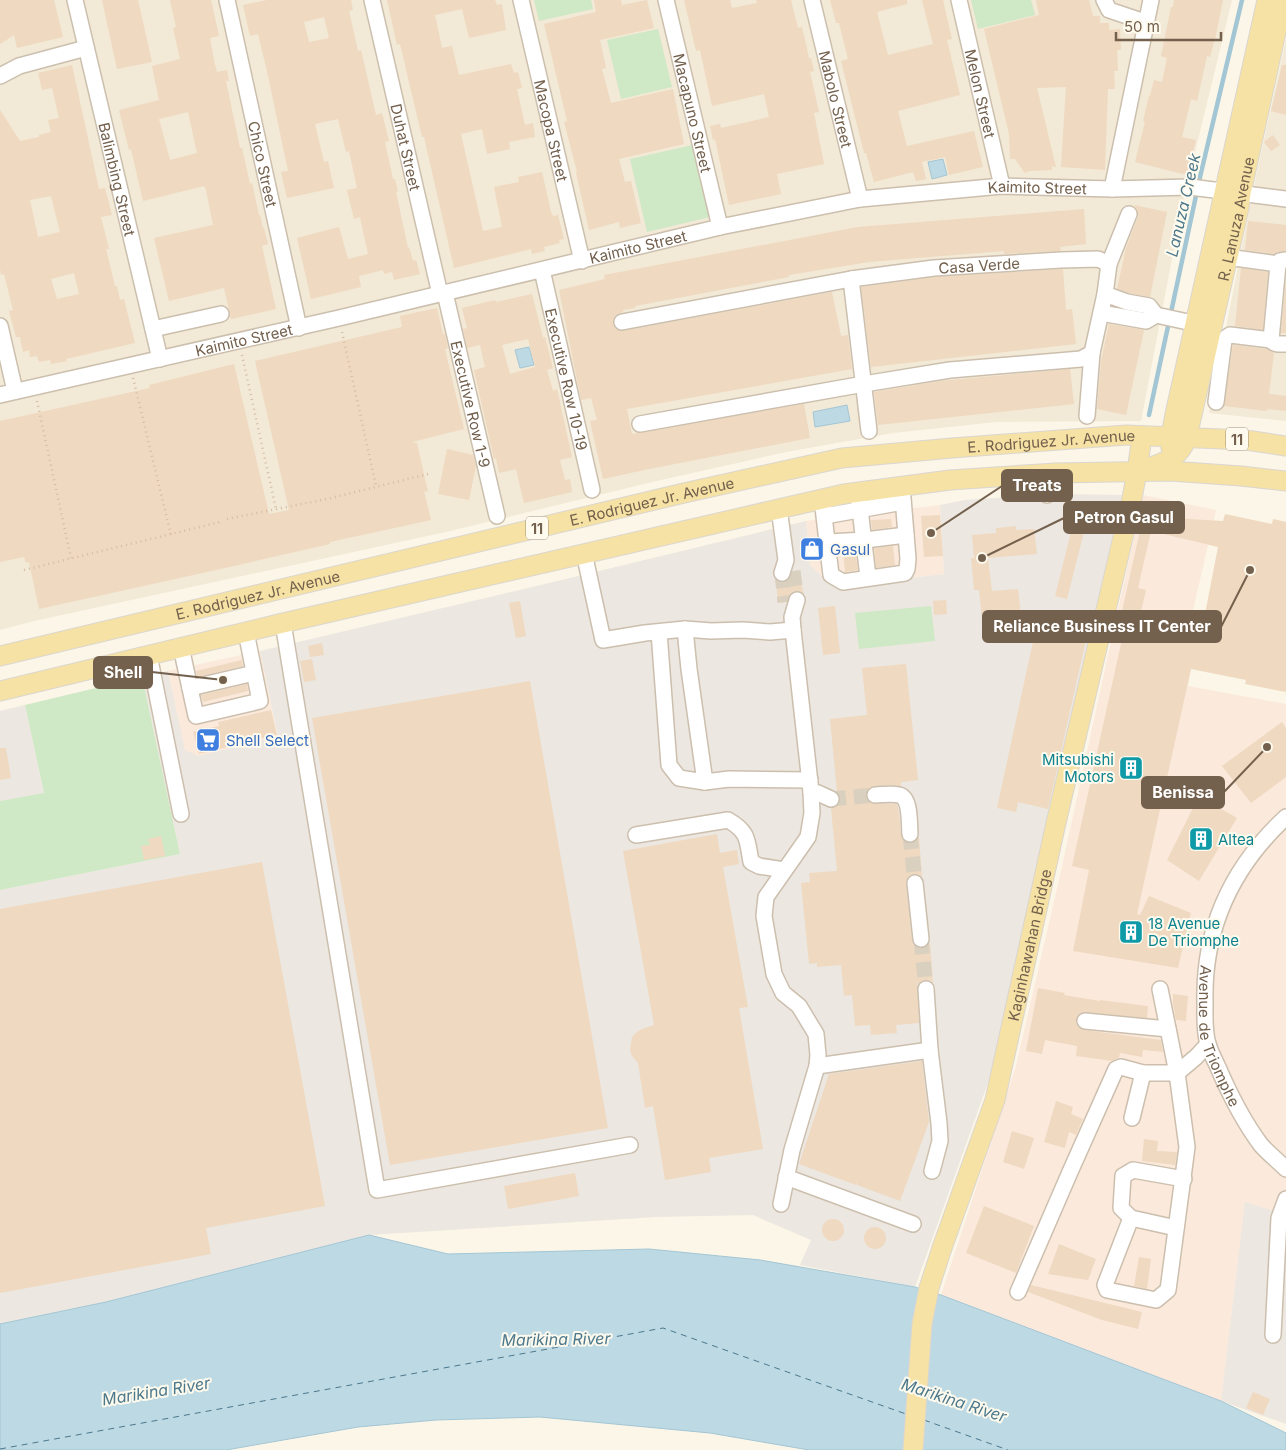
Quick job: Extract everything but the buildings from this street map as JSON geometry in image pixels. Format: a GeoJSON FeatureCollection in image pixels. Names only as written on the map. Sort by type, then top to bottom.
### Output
{"type":"FeatureCollection","features":[{"type":"Feature","properties":{"kind":"main road","name":"R. Lanuza Avenue"},"geometry":{"type":"LineString","coordinates":[[1196,323],[1227,257],[1239,208],[1232,192],[1267,0]]}},
{"type":"Feature","properties":{"kind":"main road","name":"R. Lanuza Avenue"},"geometry":{"type":"LineString","coordinates":[[1175,456],[1183,448],[1179,437],[1196,323],[1283,0]]}},
{"type":"Feature","properties":{"kind":"main road","name":"E. Rodriguez Jr. Avenue"},"geometry":{"type":"LineString","coordinates":[[0,656],[684,492],[842,458],[1126,436],[1246,440],[1286,446]]}},
{"type":"Feature","properties":{"kind":"main road","name":"Kaginhawahan Bridge"},"geometry":{"type":"LineString","coordinates":[[913,1450],[922,1324],[929,1288],[995,1100],[1056,823],[1137,472],[1142,436]]}},
{"type":"Feature","properties":{"kind":"main road"},"geometry":{"type":"LineString","coordinates":[[1137,472],[1175,456],[1184,466],[1195,473]]}},
{"type":"Feature","properties":{"kind":"main road","name":"E. Rodriguez Jr. Avenue"},"geometry":{"type":"LineString","coordinates":[[0,690],[779,508],[824,508],[903,494],[950,480],[1050,474],[1137,472],[1195,473],[1286,481]]}},
{"type":"Feature","properties":{"kind":"street","name":"Balimbing Street"},"geometry":{"type":"LineString","coordinates":[[75,0],[160,359]]}},
{"type":"Feature","properties":{"kind":"street","name":"Chico Street"},"geometry":{"type":"LineString","coordinates":[[227,0],[299,328]]}},
{"type":"Feature","properties":{"kind":"street","name":"Duhat Street"},"geometry":{"type":"LineString","coordinates":[[372,0],[443,293]]}},
{"type":"Feature","properties":{"kind":"street","name":"Macopa Street"},"geometry":{"type":"LineString","coordinates":[[521,0],[582,261]]}},
{"type":"Feature","properties":{"kind":"street","name":"Macapuno Street"},"geometry":{"type":"LineString","coordinates":[[666,0],[720,227]]}},
{"type":"Feature","properties":{"kind":"street","name":"Mabolo Street"},"geometry":{"type":"LineString","coordinates":[[812,0],[860,199]]}},
{"type":"Feature","properties":{"kind":"street","name":"Melon Street"},"geometry":{"type":"LineString","coordinates":[[959,0],[1002,186]]}},
{"type":"Feature","properties":{"kind":"street"},"geometry":{"type":"LineString","coordinates":[[1104,0],[1109,10],[1145,22]]}},
{"type":"Feature","properties":{"kind":"street"},"geometry":{"type":"LineString","coordinates":[[1112,190],[1150,0]]}},
{"type":"Feature","properties":{"kind":"street"},"geometry":{"type":"LineString","coordinates":[[0,76],[19,66],[86,48]]}},
{"type":"Feature","properties":{"kind":"street","name":"Kaimito Street"},"geometry":{"type":"LineString","coordinates":[[0,395],[299,328],[720,227],[860,199],[1002,186],[1112,190],[1196,188],[1286,199]]}},
{"type":"Feature","properties":{"kind":"street"},"geometry":{"type":"LineString","coordinates":[[1087,416],[1092,353],[1105,294],[1108,264],[1129,214]]}},
{"type":"Feature","properties":{"kind":"street"},"geometry":{"type":"LineString","coordinates":[[1227,257],[1282,262],[1271,340]]}},
{"type":"Feature","properties":{"kind":"street","name":"Casa Verde"},"geometry":{"type":"LineString","coordinates":[[622,322],[851,279],[934,268],[1098,259],[1108,264]]}},
{"type":"Feature","properties":{"kind":"street","name":"Executive Row 10-19"},"geometry":{"type":"LineString","coordinates":[[542,270],[592,490]]}},
{"type":"Feature","properties":{"kind":"street"},"geometry":{"type":"LineString","coordinates":[[851,279],[869,431]]}},
{"type":"Feature","properties":{"kind":"street","name":"Executive Row 1-9"},"geometry":{"type":"LineString","coordinates":[[443,293],[497,516]]}},
{"type":"Feature","properties":{"kind":"street"},"geometry":{"type":"LineString","coordinates":[[1105,294],[1127,302],[1149,306],[1157,315],[1196,323]]}},
{"type":"Feature","properties":{"kind":"street"},"geometry":{"type":"LineString","coordinates":[[1101,313],[1146,321],[1157,315]]}},
{"type":"Feature","properties":{"kind":"street"},"geometry":{"type":"LineString","coordinates":[[153,329],[221,314]]}},
{"type":"Feature","properties":{"kind":"street"},"geometry":{"type":"LineString","coordinates":[[0,326],[15,391]]}},
{"type":"Feature","properties":{"kind":"street"},"geometry":{"type":"LineString","coordinates":[[1216,402],[1224,340],[1227,337],[1230,335],[1271,340],[1276,344],[1286,344]]}},
{"type":"Feature","properties":{"kind":"street"},"geometry":{"type":"LineString","coordinates":[[640,424],[950,370],[1081,359],[1092,353]]}},
{"type":"Feature","properties":{"kind":"street"},"geometry":{"type":"LineString","coordinates":[[1047,495],[1050,474]]}},
{"type":"Feature","properties":{"kind":"street"},"geometry":{"type":"LineString","coordinates":[[824,508],[831,575],[843,582],[905,573],[908,565],[903,494]]}},
{"type":"Feature","properties":{"kind":"street"},"geometry":{"type":"LineString","coordinates":[[859,501],[868,577]]}},
{"type":"Feature","properties":{"kind":"street"},"geometry":{"type":"LineString","coordinates":[[779,508],[787,568]]}},
{"type":"Feature","properties":{"kind":"street"},"geometry":{"type":"LineString","coordinates":[[828,542],[906,535]]}},
{"type":"Feature","properties":{"kind":"street"},"geometry":{"type":"LineString","coordinates":[[584,553],[603,640],[620,636],[685,630],[770,632],[793,623]]}},
{"type":"Feature","properties":{"kind":"street"},"geometry":{"type":"LineString","coordinates":[[782,1204],[792,1150],[817,1066],[818,1056],[816,1034],[799,1006],[783,993],[774,974],[764,916],[766,897],[808,837],[812,813],[791,601]]}},
{"type":"Feature","properties":{"kind":"street"},"geometry":{"type":"LineString","coordinates":[[283,623],[377,1190],[630,1145]]}},
{"type":"Feature","properties":{"kind":"street"},"geometry":{"type":"LineString","coordinates":[[685,630],[705,782]]}},
{"type":"Feature","properties":{"kind":"street"},"geometry":{"type":"LineString","coordinates":[[181,647],[196,716],[260,701],[246,632]]}},
{"type":"Feature","properties":{"kind":"street"},"geometry":{"type":"LineString","coordinates":[[659,632],[669,765],[679,778],[705,782],[729,779],[810,786],[818,793],[830,799]]}},
{"type":"Feature","properties":{"kind":"street"},"geometry":{"type":"LineString","coordinates":[[149,655],[181,814]]}},
{"type":"Feature","properties":{"kind":"street"},"geometry":{"type":"LineString","coordinates":[[190,688],[254,673]]}},
{"type":"Feature","properties":{"kind":"street"},"geometry":{"type":"LineString","coordinates":[[875,795],[897,794],[907,801],[910,834]]}},
{"type":"Feature","properties":{"kind":"street","name":"Avenue de Triomphe"},"geometry":{"type":"LineString","coordinates":[[1286,818],[1270,832],[1245,863],[1222,904],[1210,942],[1204,983],[1208,1044],[1228,1091],[1262,1146],[1286,1168]]}},
{"type":"Feature","properties":{"kind":"street"},"geometry":{"type":"LineString","coordinates":[[636,835],[728,820],[739,826],[747,837],[751,862],[759,866],[784,870]]}},
{"type":"Feature","properties":{"kind":"street"},"geometry":{"type":"LineString","coordinates":[[915,883],[921,939]]}},
{"type":"Feature","properties":{"kind":"street"},"geometry":{"type":"LineString","coordinates":[[926,989],[930,1050],[940,1141],[932,1171]]}},
{"type":"Feature","properties":{"kind":"street"},"geometry":{"type":"LineString","coordinates":[[1131,1218],[1105,1285],[1108,1290],[1156,1300],[1168,1290],[1187,1147],[1178,1073],[1160,989]]}},
{"type":"Feature","properties":{"kind":"street"},"geometry":{"type":"LineString","coordinates":[[1085,1021],[1168,1029]]}},
{"type":"Feature","properties":{"kind":"street"},"geometry":{"type":"LineString","coordinates":[[1018,1292],[1116,1070],[1121,1066],[1143,1073],[1178,1073],[1208,1044]]}},
{"type":"Feature","properties":{"kind":"street"},"geometry":{"type":"LineString","coordinates":[[817,1066],[930,1050]]}},
{"type":"Feature","properties":{"kind":"street"},"geometry":{"type":"LineString","coordinates":[[1132,1118],[1143,1073]]}},
{"type":"Feature","properties":{"kind":"street"},"geometry":{"type":"LineString","coordinates":[[1176,1228],[1131,1218],[1121,1208],[1123,1176],[1133,1170],[1184,1179]]}},
{"type":"Feature","properties":{"kind":"street"},"geometry":{"type":"LineString","coordinates":[[786,1176],[913,1224]]}},
{"type":"Feature","properties":{"kind":"street"},"geometry":{"type":"LineString","coordinates":[[1273,1335],[1279,1218],[1286,1199]]}},
{"type":"Feature","properties":{"kind":"path"},"geometry":{"type":"LineString","coordinates":[[339,318],[376,486]]}},
{"type":"Feature","properties":{"kind":"path"},"geometry":{"type":"LineString","coordinates":[[239,340],[276,509]]}},
{"type":"Feature","properties":{"kind":"path"},"geometry":{"type":"LineString","coordinates":[[130,366],[171,535]]}},
{"type":"Feature","properties":{"kind":"path"},"geometry":{"type":"LineString","coordinates":[[34,387],[71,558]]}},
{"type":"Feature","properties":{"kind":"path"},"geometry":{"type":"LineString","coordinates":[[227,519],[327,499],[428,474]]}},
{"type":"Feature","properties":{"kind":"path"},"geometry":{"type":"LineString","coordinates":[[24,570],[220,522]]}},
{"type":"Feature","properties":{"kind":"shaded area"},"geometry":{"type":"Polygon","coordinates":[[[0,0],[1232,0],[1182,206],[1141,421],[996,422],[893,433],[786,452],[446,532],[0,630],[0,0]]]}},
{"type":"Feature","properties":{"kind":"shaded area"},"geometry":{"type":"Polygon","coordinates":[[[1286,39],[1286,421],[1209,413],[1256,176],[1286,39]]]}},
{"type":"Feature","properties":{"kind":"shaded area"},"geometry":{"type":"Polygon","coordinates":[[[1058,494],[1122,495],[990,1077],[915,1287],[800,1265],[811,1240],[753,1215],[656,1217],[369,1235],[106,1302],[0,1324],[0,890],[180,854],[142,677],[168,671],[185,750],[198,756],[278,736],[260,651],[806,521],[810,565],[834,587],[944,574],[940,505],[965,500],[1058,494]]]}},
{"type":"Feature","properties":{"kind":"shaded area"},"geometry":{"type":"Polygon","coordinates":[[[1143,495],[1216,510],[1180,667],[1191,669],[1188,686],[1286,704],[1286,1215],[1245,1203],[1221,1401],[941,1295],[1016,1066],[1061,871],[1143,495]]]}},
{"type":"Feature","properties":{"kind":"shaded area"},"geometry":{"type":"Polygon","coordinates":[[[940,505],[944,574],[834,587],[810,565],[806,521],[940,505]]]}},
{"type":"Feature","properties":{"kind":"shaded area"},"geometry":{"type":"Polygon","coordinates":[[[260,651],[278,736],[198,756],[185,751],[168,671],[260,651]]]}},
{"type":"Feature","properties":{"kind":"shaded area"},"geometry":{"type":"Polygon","coordinates":[[[25,705],[44,794],[0,801],[0,711],[25,705]]]}},
{"type":"Feature","properties":{"kind":"shaded area"},"geometry":{"type":"Polygon","coordinates":[[[1245,1202],[1286,1215],[1286,1424],[1221,1401],[1245,1202]]]}},
{"type":"Feature","properties":{"kind":"green space"},"geometry":{"type":"Polygon","coordinates":[[[534,0],[591,0],[593,9],[539,21],[534,0]]]}},
{"type":"Feature","properties":{"kind":"green space"},"geometry":{"type":"Polygon","coordinates":[[[971,0],[1031,0],[1035,15],[978,29],[971,0]]]}},
{"type":"Feature","properties":{"kind":"green space"},"geometry":{"type":"Polygon","coordinates":[[[658,29],[672,87],[621,99],[607,40],[658,29]]]}},
{"type":"Feature","properties":{"kind":"green space"},"geometry":{"type":"Polygon","coordinates":[[[693,145],[710,217],[647,232],[630,159],[693,145]]]}},
{"type":"Feature","properties":{"kind":"green space"},"geometry":{"type":"Polygon","coordinates":[[[931,606],[935,641],[859,649],[855,613],[931,606]]]}},
{"type":"Feature","properties":{"kind":"green space"},"geometry":{"type":"Polygon","coordinates":[[[142,677],[180,854],[0,890],[0,801],[44,793],[25,705],[142,677]]]}},
{"type":"Feature","properties":{"kind":"water"},"geometry":{"type":"Polygon","coordinates":[[[943,159],[947,175],[932,179],[928,162],[943,159]]]}},
{"type":"Feature","properties":{"kind":"water"},"geometry":{"type":"Polygon","coordinates":[[[529,347],[534,365],[520,368],[515,350],[529,347]]]}},
{"type":"Feature","properties":{"kind":"water"},"geometry":{"type":"Polygon","coordinates":[[[847,405],[850,421],[815,427],[813,412],[847,405]]]}},
{"type":"Feature","properties":{"kind":"water","name":"Marikina River"},"geometry":{"type":"Polygon","coordinates":[[[369,1235],[448,1254],[649,1249],[760,1260],[915,1287],[941,1295],[1221,1401],[1286,1433],[1286,1450],[809,1450],[710,1433],[540,1417],[436,1420],[358,1427],[226,1450],[0,1450],[0,1324],[106,1302],[369,1235]]]}},
{"type":"Feature","properties":{"kind":"waterway","name":"Lanuza Creek"},"geometry":{"type":"LineString","coordinates":[[1149,415],[1200,177],[1242,0]]}},
{"type":"Feature","properties":{"kind":"ferry route"},"geometry":{"type":"LineString","coordinates":[[0,1449],[663,1328],[906,1414]]}},
{"type":"Feature","properties":{"kind":"ferry route"},"geometry":{"type":"LineString","coordinates":[[924,1420],[1008,1450]]}},
{"type":"Feature","properties":{"kind":"tunnel"},"geometry":{"type":"LineString","coordinates":[[793,571],[797,600]]}},
{"type":"Feature","properties":{"kind":"tunnel"},"geometry":{"type":"LineString","coordinates":[[782,573],[785,602]]}},
{"type":"Feature","properties":{"kind":"tunnel"},"geometry":{"type":"LineString","coordinates":[[831,799],[875,795]]}},
{"type":"Feature","properties":{"kind":"tunnel"},"geometry":{"type":"LineString","coordinates":[[910,834],[915,883]]}},
{"type":"Feature","properties":{"kind":"tunnel"},"geometry":{"type":"LineString","coordinates":[[921,939],[926,989]]}},
{"type":"Feature","properties":{"kind":"place","name":"Treats"},"geometry":{"type":"Point","coordinates":[931,533]}},
{"type":"Feature","properties":{"kind":"place","name":"Gasul"},"geometry":{"type":"Point","coordinates":[812,549]}},
{"type":"Feature","properties":{"kind":"place","name":"Petron Gasul"},"geometry":{"type":"Point","coordinates":[982,558]}},
{"type":"Feature","properties":{"kind":"place","name":"Reliance Business IT Center"},"geometry":{"type":"Point","coordinates":[1250,570]}},
{"type":"Feature","properties":{"kind":"place","name":"Shell"},"geometry":{"type":"Point","coordinates":[223,680]}},
{"type":"Feature","properties":{"kind":"place","name":"Shell Select"},"geometry":{"type":"Point","coordinates":[208,740]}},
{"type":"Feature","properties":{"kind":"place","name":"Benissa"},"geometry":{"type":"Point","coordinates":[1267,747]}},
{"type":"Feature","properties":{"kind":"place","name":"Mitsubishi Motors"},"geometry":{"type":"Point","coordinates":[1131,768]}},
{"type":"Feature","properties":{"kind":"place","name":"Altea"},"geometry":{"type":"Point","coordinates":[1201,839]}},
{"type":"Feature","properties":{"kind":"place","name":"18 Avenue De Triomphe"},"geometry":{"type":"Point","coordinates":[1131,932]}}]}
